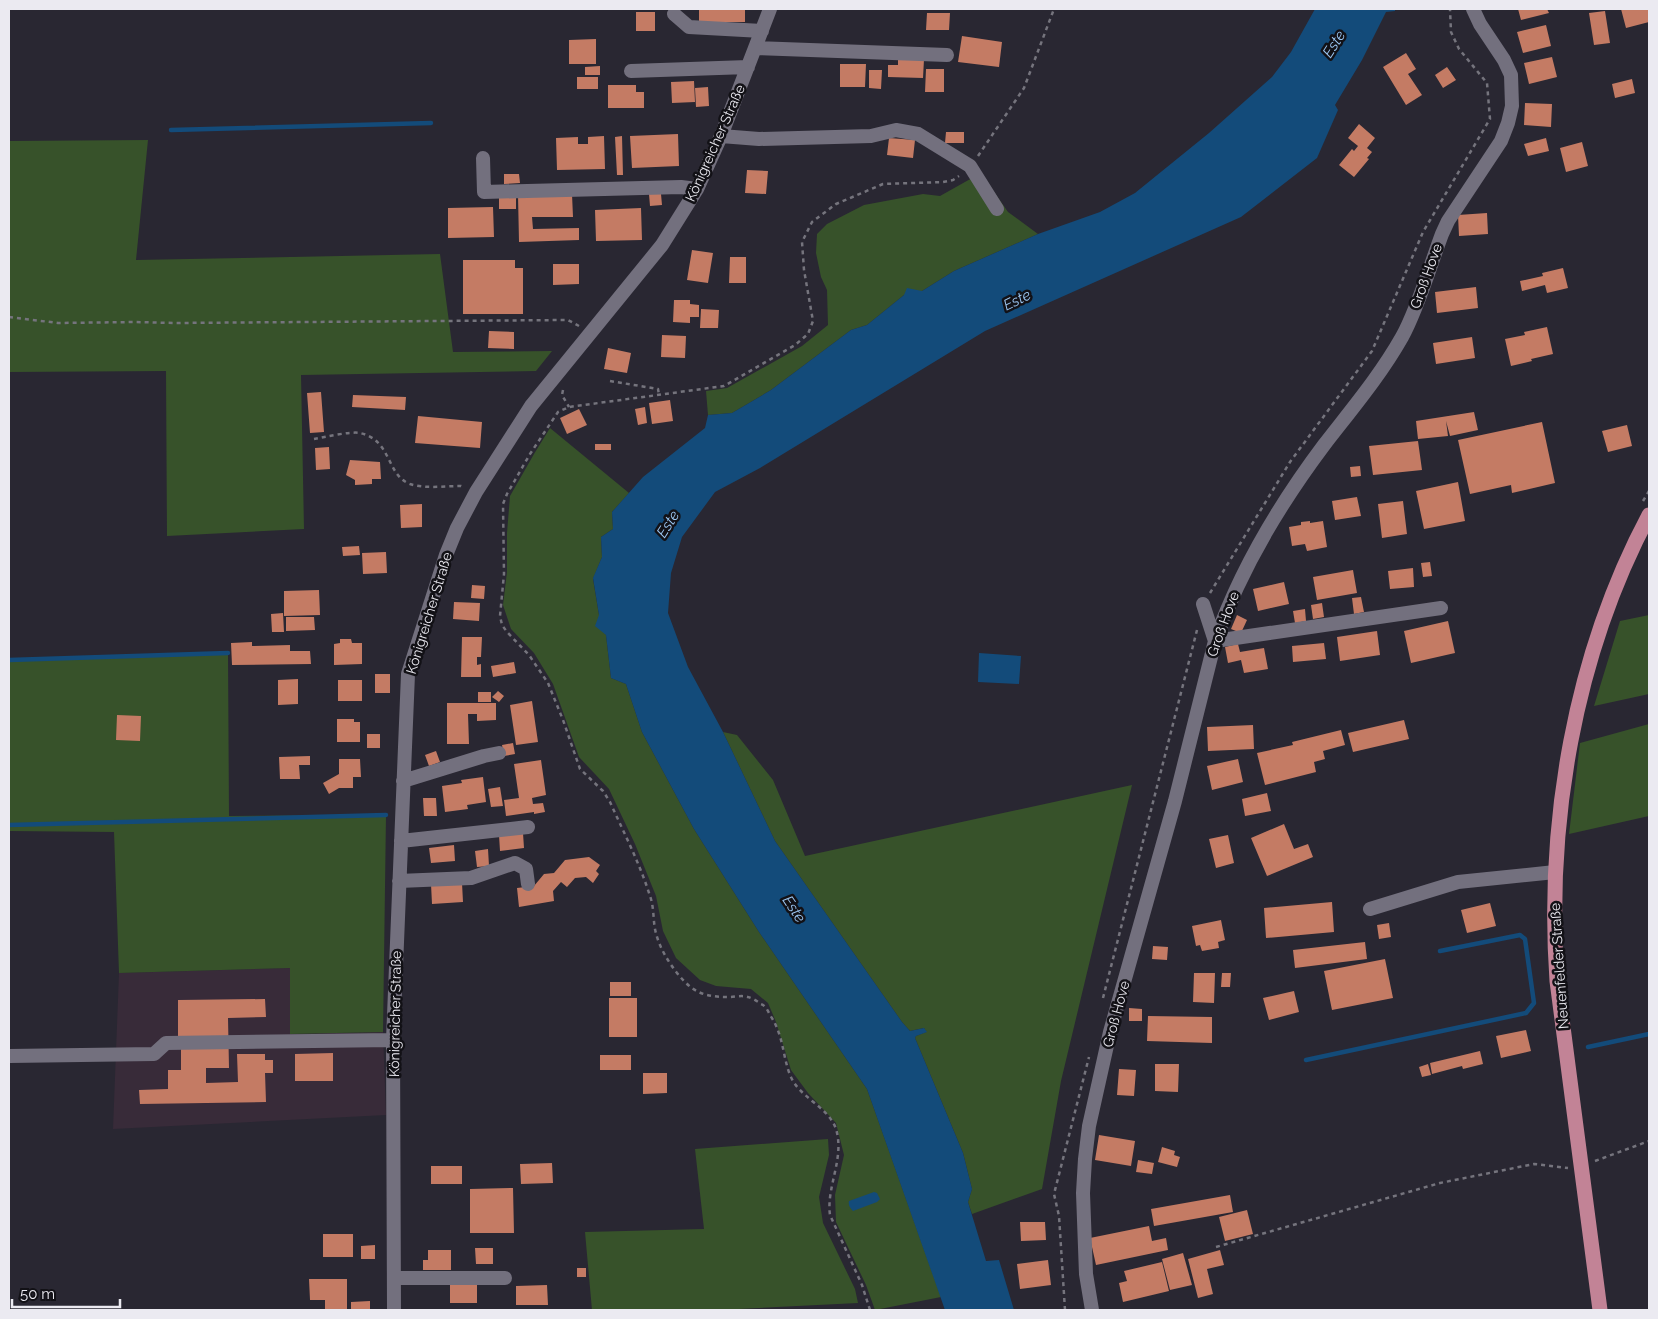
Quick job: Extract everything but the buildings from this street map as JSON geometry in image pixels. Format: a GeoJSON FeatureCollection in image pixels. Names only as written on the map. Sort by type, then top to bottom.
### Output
{"type":"FeatureCollection","features":[{"type":"Feature","properties":{"kind":"main road","name":"Neuenfelder Straße"},"geometry":{"type":"LineString","coordinates":[[1600,1310],[1557,981],[1554,935],[1555,872],[1562,798],[1575,724],[1584,686],[1602,623],[1627,560],[1649,515]]}},
{"type":"Feature","properties":{"kind":"street","name":"Königreicher Straße"},"geometry":{"type":"LineString","coordinates":[[394,1310],[393,1040],[408,674],[446,555],[457,528],[476,492],[531,406],[662,245],[697,189],[721,136],[770,9]]}},
{"type":"Feature","properties":{"kind":"street","name":"Groß Hove"},"geometry":{"type":"LineString","coordinates":[[1092,1310],[1086,1274],[1083,1193],[1089,1126],[1110,1032],[1175,801],[1215,641],[1227,607],[1258,544],[1297,483],[1366,392],[1402,337],[1448,221],[1501,141],[1512,106],[1511,75],[1473,9]]}},
{"type":"Feature","properties":{"kind":"street"},"geometry":{"type":"LineString","coordinates":[[674,14],[690,27],[762,31]]}},
{"type":"Feature","properties":{"kind":"street"},"geometry":{"type":"LineString","coordinates":[[756,48],[946,55]]}},
{"type":"Feature","properties":{"kind":"street"},"geometry":{"type":"LineString","coordinates":[[631,71],[748,67]]}},
{"type":"Feature","properties":{"kind":"street"},"geometry":{"type":"LineString","coordinates":[[721,136],[759,140],[871,136],[896,130],[918,134],[970,166],[997,210]]}},
{"type":"Feature","properties":{"kind":"street"},"geometry":{"type":"LineString","coordinates":[[483,158],[484,192],[681,187],[697,189]]}},
{"type":"Feature","properties":{"kind":"street"},"geometry":{"type":"LineString","coordinates":[[1203,604],[1215,641],[1441,608]]}},
{"type":"Feature","properties":{"kind":"street"},"geometry":{"type":"LineString","coordinates":[[403,781],[499,753]]}},
{"type":"Feature","properties":{"kind":"street"},"geometry":{"type":"LineString","coordinates":[[401,841],[528,827]]}},
{"type":"Feature","properties":{"kind":"street"},"geometry":{"type":"LineString","coordinates":[[399,881],[471,878],[515,863],[526,869],[528,884]]}},
{"type":"Feature","properties":{"kind":"street"},"geometry":{"type":"LineString","coordinates":[[1370,909],[1458,882],[1555,872]]}},
{"type":"Feature","properties":{"kind":"street"},"geometry":{"type":"LineString","coordinates":[[9,1056],[154,1054],[166,1043],[393,1040]]}},
{"type":"Feature","properties":{"kind":"street"},"geometry":{"type":"LineString","coordinates":[[394,1278],[505,1278]]}},
{"type":"Feature","properties":{"kind":"path"},"geometry":{"type":"LineString","coordinates":[[870,1310],[862,1285],[830,1215],[829,1207],[838,1156],[836,1129],[826,1113],[802,1093],[790,1076],[778,1027],[764,1005],[748,997],[708,996],[700,993],[684,981],[671,965],[660,946],[650,895],[610,802],[603,791],[580,769],[548,683],[530,655],[502,625],[500,616],[504,574],[504,504],[507,494],[530,454],[558,412],[569,407],[724,386],[794,345],[808,334],[813,321],[804,270],[802,242],[812,222],[836,204],[883,184],[953,180],[970,166],[1024,88],[1054,9]]}},
{"type":"Feature","properties":{"kind":"path"},"geometry":{"type":"LineString","coordinates":[[1103,1001],[1203,604],[1290,462],[1372,351],[1423,232],[1490,119],[1487,83],[1459,49],[1451,32],[1450,9]]}},
{"type":"Feature","properties":{"kind":"path"},"geometry":{"type":"LineString","coordinates":[[9,316],[58,323],[568,320],[592,333]]}},
{"type":"Feature","properties":{"kind":"path"},"geometry":{"type":"LineString","coordinates":[[610,381],[658,389],[659,395]]}},
{"type":"Feature","properties":{"kind":"path"},"geometry":{"type":"LineString","coordinates":[[563,389],[562,394],[569,407]]}},
{"type":"Feature","properties":{"kind":"path"},"geometry":{"type":"LineString","coordinates":[[314,439],[359,433],[376,440],[387,453],[396,473],[408,483],[420,486],[461,486],[476,492]]}},
{"type":"Feature","properties":{"kind":"path"},"geometry":{"type":"LineString","coordinates":[[1065,1310],[1059,1216],[1054,1194],[1091,1049]]}},
{"type":"Feature","properties":{"kind":"path"},"geometry":{"type":"LineString","coordinates":[[1216,1247],[1440,1184],[1534,1164],[1570,1168],[1581,1166],[1649,1141]]}},
{"type":"Feature","properties":{"kind":"shaded area"},"geometry":{"type":"Polygon","coordinates":[[[290,968],[290,1034],[383,1032],[386,1115],[113,1129],[119,973],[290,968]]]}},
{"type":"Feature","properties":{"kind":"green space"},"geometry":{"type":"Polygon","coordinates":[[[148,140],[136,260],[440,254],[453,352],[552,351],[536,371],[301,375],[304,529],[167,536],[166,371],[9,372],[9,141],[148,140]]]}},
{"type":"Feature","properties":{"kind":"green space"},"geometry":{"type":"Polygon","coordinates":[[[981,173],[1008,212],[1038,234],[954,271],[922,291],[904,295],[867,325],[851,330],[771,390],[732,413],[708,415],[706,391],[727,388],[802,346],[828,325],[827,290],[821,277],[816,253],[817,234],[827,224],[864,205],[923,194],[940,196],[981,173]]]}},
{"type":"Feature","properties":{"kind":"green space"},"geometry":{"type":"Polygon","coordinates":[[[550,428],[629,493],[612,512],[613,529],[601,537],[602,557],[593,579],[599,615],[606,635],[611,678],[626,684],[642,732],[694,829],[759,932],[867,1089],[941,1297],[875,1310],[866,1285],[836,1222],[835,1195],[844,1155],[836,1123],[808,1093],[791,1070],[768,1003],[751,989],[716,986],[700,980],[676,958],[663,931],[656,896],[635,844],[609,789],[579,757],[553,684],[534,653],[511,629],[503,605],[507,572],[507,533],[510,496],[550,428]]]}},
{"type":"Feature","properties":{"kind":"green space"},"geometry":{"type":"Polygon","coordinates":[[[1649,615],[1649,694],[1594,706],[1620,621],[1649,615]]]}},
{"type":"Feature","properties":{"kind":"green space"},"geometry":{"type":"Polygon","coordinates":[[[228,653],[229,816],[386,815],[383,1032],[290,1034],[290,968],[119,973],[114,832],[9,831],[9,660],[228,653]]]}},
{"type":"Feature","properties":{"kind":"green space"},"geometry":{"type":"Polygon","coordinates":[[[1649,724],[1649,816],[1569,834],[1580,743],[1649,724]]]}},
{"type":"Feature","properties":{"kind":"green space"},"geometry":{"type":"Polygon","coordinates":[[[723,732],[737,735],[773,780],[805,856],[1132,785],[1061,1081],[1042,1189],[972,1214],[968,1202],[972,1189],[963,1153],[915,1038],[926,1032],[924,1028],[910,1031],[902,1022],[775,841],[723,732]]]}},
{"type":"Feature","properties":{"kind":"green space"},"geometry":{"type":"Polygon","coordinates":[[[828,1139],[829,1155],[819,1197],[823,1223],[855,1289],[858,1303],[719,1310],[592,1310],[585,1232],[704,1229],[695,1149],[828,1139]]]}},
{"type":"Feature","properties":{"kind":"water","name":"Este"},"geometry":{"type":"Polygon","coordinates":[[[1315,9],[1395,9],[1395,11],[1386,12],[1362,60],[1335,105],[1338,110],[1317,158],[1241,217],[985,331],[760,468],[715,492],[682,537],[671,573],[668,613],[688,667],[723,732],[775,841],[902,1022],[910,1031],[924,1028],[927,1032],[915,1038],[963,1153],[972,1189],[968,1202],[986,1261],[999,1260],[1014,1310],[945,1310],[867,1089],[759,932],[694,829],[642,732],[626,684],[611,678],[606,635],[595,626],[599,615],[593,578],[602,557],[601,537],[613,529],[612,512],[643,477],[705,428],[708,415],[732,413],[771,390],[851,330],[867,325],[904,295],[907,288],[922,291],[954,271],[1038,234],[1100,212],[1135,193],[1209,133],[1272,77],[1291,52],[1315,9]]]}},
{"type":"Feature","properties":{"kind":"water"},"geometry":{"type":"Polygon","coordinates":[[[979,653],[1021,656],[1019,684],[978,682],[979,653]]]}},
{"type":"Feature","properties":{"kind":"water"},"geometry":{"type":"Polygon","coordinates":[[[874,1192],[877,1193],[880,1199],[877,1202],[853,1211],[850,1208],[849,1201],[874,1192]]]}},
{"type":"Feature","properties":{"kind":"waterway"},"geometry":{"type":"LineString","coordinates":[[171,130],[431,123]]}},
{"type":"Feature","properties":{"kind":"waterway"},"geometry":{"type":"LineString","coordinates":[[9,660],[228,653]]}},
{"type":"Feature","properties":{"kind":"waterway"},"geometry":{"type":"LineString","coordinates":[[9,825],[386,815]]}},
{"type":"Feature","properties":{"kind":"waterway"},"geometry":{"type":"LineString","coordinates":[[1306,1060],[1526,1013],[1534,1003],[1525,939],[1520,935],[1440,951]]}},
{"type":"Feature","properties":{"kind":"waterway"},"geometry":{"type":"LineString","coordinates":[[1588,1047],[1649,1034]]}}]}
